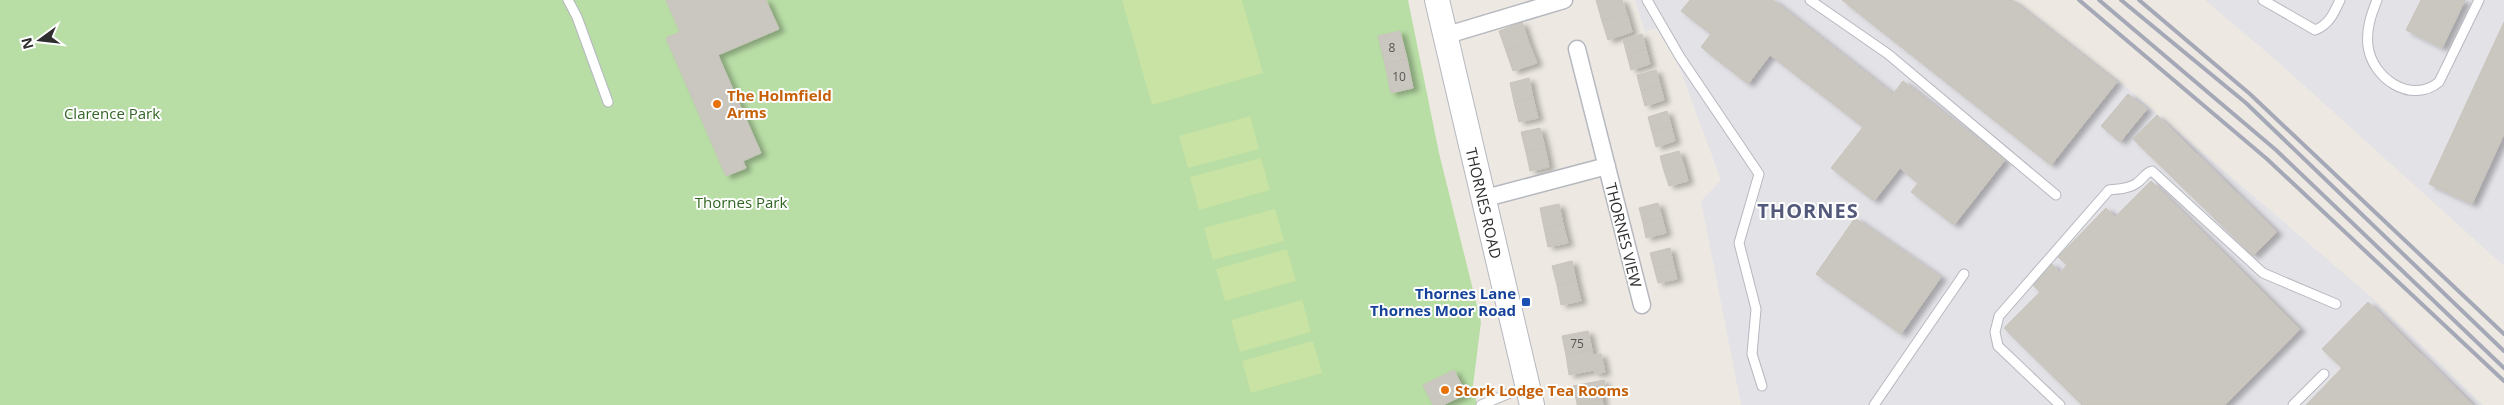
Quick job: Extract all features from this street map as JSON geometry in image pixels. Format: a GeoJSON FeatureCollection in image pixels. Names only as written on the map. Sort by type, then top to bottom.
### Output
{"type":"FeatureCollection","features":[{"type":"Feature","properties":{"kind":"main road","name":"THORNES ROAD"},"geometry":{"type":"LineString","coordinates":[[1436,0],[1530,395]]}},
{"type":"Feature","properties":{"kind":"street"},"geometry":{"type":"LineString","coordinates":[[1444,36],[1564,0]]}},
{"type":"Feature","properties":{"kind":"street","name":"THORNES VIEW"},"geometry":{"type":"LineString","coordinates":[[1577,49],[1642,304]]}},
{"type":"Feature","properties":{"kind":"street","name":"THORNES VIEW"},"geometry":{"type":"LineString","coordinates":[[1482,199],[1606,166]]}},
{"type":"Feature","properties":{"kind":"lane"},"geometry":{"type":"LineString","coordinates":[[568,0],[577,17],[608,102]]}},
{"type":"Feature","properties":{"kind":"lane"},"geometry":{"type":"LineString","coordinates":[[1646,0],[1680,57],[1760,174],[1739,243],[1756,309],[1752,354],[1762,386]]}},
{"type":"Feature","properties":{"kind":"lane"},"geometry":{"type":"LineString","coordinates":[[1810,0],[1888,54],[2056,195]]}},
{"type":"Feature","properties":{"kind":"lane"},"geometry":{"type":"LineString","coordinates":[[2264,0],[2315,30],[2323,27],[2332,16],[2340,0]]}},
{"type":"Feature","properties":{"kind":"lane"},"geometry":{"type":"LineString","coordinates":[[2377,0],[2369,20],[2368,46],[2378,71],[2391,82],[2411,92],[2429,90],[2439,82],[2479,0]]}},
{"type":"Feature","properties":{"kind":"lane"},"geometry":{"type":"LineString","coordinates":[[2060,405],[1998,346],[1995,332],[2000,316],[2109,190],[2123,189],[2138,183],[2146,173],[2152,171],[2263,273],[2336,304]]}},
{"type":"Feature","properties":{"kind":"lane"},"geometry":{"type":"LineString","coordinates":[[1874,405],[1964,274]]}},
{"type":"Feature","properties":{"kind":"lane"},"geometry":{"type":"LineString","coordinates":[[2294,405],[2324,374]]}},
{"type":"Feature","properties":{"kind":"lane"},"geometry":{"type":"LineString","coordinates":[[1481,405],[1530,395]]}},
{"type":"Feature","properties":{"kind":"shaded area"},"geometry":{"type":"Polygon","coordinates":[[[1635,0],[2015,0],[2125,86],[2369,295],[2483,405],[1741,405],[1701,201],[1721,180],[1664,26],[1645,32],[1635,0]]]}},
{"type":"Feature","properties":{"kind":"shaded area"},"geometry":{"type":"Polygon","coordinates":[[[2205,0],[2504,0],[2504,266],[2278,62],[2205,0]]]}},
{"type":"Feature","properties":{"kind":"green space","name":"Thornes Park"},"geometry":{"type":"Polygon","coordinates":[[[0,0],[1408,0],[1439,153],[1481,322],[1473,386],[1477,405],[0,405],[0,0]]]}},
{"type":"Feature","properties":{"kind":"green space"},"geometry":{"type":"Polygon","coordinates":[[[1122,0],[1242,0],[1263,73],[1152,105],[1122,0]]]}},
{"type":"Feature","properties":{"kind":"green space"},"geometry":{"type":"Polygon","coordinates":[[[1250,116],[1259,149],[1188,168],[1179,136],[1250,116]]]}},
{"type":"Feature","properties":{"kind":"green space"},"geometry":{"type":"Polygon","coordinates":[[[1261,158],[1270,190],[1199,210],[1190,177],[1261,158]]]}},
{"type":"Feature","properties":{"kind":"green space"},"geometry":{"type":"Polygon","coordinates":[[[1275,209],[1284,241],[1213,260],[1204,228],[1275,209]]]}},
{"type":"Feature","properties":{"kind":"green space"},"geometry":{"type":"Polygon","coordinates":[[[1287,249],[1296,281],[1225,301],[1216,269],[1287,249]]]}},
{"type":"Feature","properties":{"kind":"green space"},"geometry":{"type":"Polygon","coordinates":[[[1302,300],[1311,332],[1240,352],[1231,320],[1302,300]]]}},
{"type":"Feature","properties":{"kind":"green space"},"geometry":{"type":"Polygon","coordinates":[[[1313,341],[1322,373],[1251,393],[1242,361],[1313,341]]]}},
{"type":"Feature","properties":{"kind":"building","name":"The Holmfield Arms"},"geometry":{"type":"Polygon","coordinates":[[[666,0],[766,0],[779,29],[718,55],[761,153],[743,161],[746,168],[726,176],[666,38],[680,32],[666,0]]]}},
{"type":"Feature","properties":{"kind":"building"},"geometry":{"type":"Polygon","coordinates":[[[1596,0],[1622,0],[1627,14],[1602,21],[1596,0]]]}},
{"type":"Feature","properties":{"kind":"building"},"geometry":{"type":"Polygon","coordinates":[[[1690,0],[1773,0],[1893,94],[1903,81],[2005,160],[1954,225],[1911,192],[1918,183],[1900,168],[1874,201],[1831,168],[1863,127],[1770,55],[1748,84],[1701,47],[1711,34],[1681,11],[1690,0]]]}},
{"type":"Feature","properties":{"kind":"building"},"geometry":{"type":"Polygon","coordinates":[[[1842,0],[2012,0],[2117,82],[2051,165],[1842,0]]]}},
{"type":"Feature","properties":{"kind":"building"},"geometry":{"type":"Polygon","coordinates":[[[2421,0],[2465,0],[2442,48],[2406,30],[2421,0]]]}},
{"type":"Feature","properties":{"kind":"building"},"geometry":{"type":"Polygon","coordinates":[[[1627,14],[1632,32],[1608,40],[1602,21],[1627,14]]]}},
{"type":"Feature","properties":{"kind":"building"},"geometry":{"type":"Polygon","coordinates":[[[1522,22],[1529,43],[1506,51],[1499,31],[1522,22]]]}},
{"type":"Feature","properties":{"kind":"building"},"geometry":{"type":"Polygon","coordinates":[[[2504,22],[2504,134],[2472,204],[2429,184],[2504,22]]]}},
{"type":"Feature","properties":{"kind":"building"},"geometry":{"type":"Polygon","coordinates":[[[1400,31],[1407,59],[1385,64],[1378,36],[1400,31]]]}},
{"type":"Feature","properties":{"kind":"building"},"geometry":{"type":"Polygon","coordinates":[[[1642,34],[1646,49],[1627,55],[1623,40],[1642,34]]]}},
{"type":"Feature","properties":{"kind":"building"},"geometry":{"type":"Polygon","coordinates":[[[1529,43],[1537,63],[1513,71],[1506,51],[1529,43]]]}},
{"type":"Feature","properties":{"kind":"building"},"geometry":{"type":"Polygon","coordinates":[[[1646,49],[1650,64],[1631,70],[1627,55],[1646,49]]]}},
{"type":"Feature","properties":{"kind":"building"},"geometry":{"type":"Polygon","coordinates":[[[1407,59],[1413,88],[1391,93],[1385,64],[1407,59]]]}},
{"type":"Feature","properties":{"kind":"building"},"geometry":{"type":"Polygon","coordinates":[[[1656,70],[1660,85],[1641,91],[1637,75],[1656,70]]]}},
{"type":"Feature","properties":{"kind":"building"},"geometry":{"type":"Polygon","coordinates":[[[1529,78],[1533,98],[1514,102],[1510,83],[1529,78]]]}},
{"type":"Feature","properties":{"kind":"building"},"geometry":{"type":"Polygon","coordinates":[[[1660,85],[1664,100],[1645,106],[1641,91],[1660,85]]]}},
{"type":"Feature","properties":{"kind":"building"},"geometry":{"type":"Polygon","coordinates":[[[2128,94],[2147,109],[2120,142],[2101,126],[2128,94]]]}},
{"type":"Feature","properties":{"kind":"building"},"geometry":{"type":"Polygon","coordinates":[[[1533,98],[1538,118],[1519,122],[1514,102],[1533,98]]]}},
{"type":"Feature","properties":{"kind":"building"},"geometry":{"type":"Polygon","coordinates":[[[1667,111],[1671,126],[1652,132],[1648,117],[1667,111]]]}},
{"type":"Feature","properties":{"kind":"building"},"geometry":{"type":"Polygon","coordinates":[[[2157,115],[2277,232],[2253,256],[2133,139],[2157,115]]]}},
{"type":"Feature","properties":{"kind":"building"},"geometry":{"type":"Polygon","coordinates":[[[1671,126],[1675,141],[1656,147],[1652,132],[1671,126]]]}},
{"type":"Feature","properties":{"kind":"building"},"geometry":{"type":"Polygon","coordinates":[[[1540,128],[1545,148],[1526,152],[1521,132],[1540,128]]]}},
{"type":"Feature","properties":{"kind":"building"},"geometry":{"type":"Polygon","coordinates":[[[1545,148],[1549,167],[1530,171],[1526,152],[1545,148]]]}},
{"type":"Feature","properties":{"kind":"building"},"geometry":{"type":"Polygon","coordinates":[[[1679,151],[1684,166],[1664,171],[1660,156],[1679,151]]]}},
{"type":"Feature","properties":{"kind":"building"},"geometry":{"type":"Polygon","coordinates":[[[1684,166],[1688,181],[1669,186],[1664,171],[1684,166]]]}},
{"type":"Feature","properties":{"kind":"building"},"geometry":{"type":"Polygon","coordinates":[[[2151,181],[2300,329],[2225,405],[2082,405],[2004,328],[2040,292],[2031,283],[2051,263],[2060,273],[2067,265],[2058,257],[2106,208],[2115,217],[2151,181]]]}},
{"type":"Feature","properties":{"kind":"building"},"geometry":{"type":"Polygon","coordinates":[[[1658,203],[1662,218],[1643,223],[1639,208],[1658,203]]]}},
{"type":"Feature","properties":{"kind":"building"},"geometry":{"type":"Polygon","coordinates":[[[1559,204],[1563,224],[1544,228],[1540,208],[1559,204]]]}},
{"type":"Feature","properties":{"kind":"building"},"geometry":{"type":"Polygon","coordinates":[[[1662,218],[1666,233],[1646,238],[1643,223],[1662,218]]]}},
{"type":"Feature","properties":{"kind":"building"},"geometry":{"type":"Polygon","coordinates":[[[1855,218],[1941,277],[1901,334],[1816,274],[1855,218]]]}},
{"type":"Feature","properties":{"kind":"building"},"geometry":{"type":"Polygon","coordinates":[[[1563,224],[1568,243],[1548,247],[1544,228],[1563,224]]]}},
{"type":"Feature","properties":{"kind":"building"},"geometry":{"type":"Polygon","coordinates":[[[1670,248],[1673,263],[1654,268],[1650,253],[1670,248]]]}},
{"type":"Feature","properties":{"kind":"building"},"geometry":{"type":"Polygon","coordinates":[[[1572,261],[1576,281],[1557,285],[1552,266],[1572,261]]]}},
{"type":"Feature","properties":{"kind":"building"},"geometry":{"type":"Polygon","coordinates":[[[1673,263],[1677,279],[1658,283],[1654,268],[1673,263]]]}},
{"type":"Feature","properties":{"kind":"building"},"geometry":{"type":"Polygon","coordinates":[[[1576,281],[1581,301],[1561,305],[1557,285],[1576,281]]]}},
{"type":"Feature","properties":{"kind":"building"},"geometry":{"type":"Polygon","coordinates":[[[2368,302],[2473,405],[2306,405],[2342,368],[2322,349],[2368,302]]]}},
{"type":"Feature","properties":{"kind":"building"},"geometry":{"type":"Polygon","coordinates":[[[1588,331],[1592,350],[1566,355],[1562,336],[1588,331]]]}},
{"type":"Feature","properties":{"kind":"building"},"geometry":{"type":"Polygon","coordinates":[[[1592,350],[1593,355],[1601,354],[1605,372],[1595,374],[1594,370],[1569,375],[1566,355],[1592,350]]]}},
{"type":"Feature","properties":{"kind":"building","name":"Stork Lodge Tea Rooms"},"geometry":{"type":"Polygon","coordinates":[[[1454,370],[1466,394],[1443,405],[1433,405],[1423,385],[1454,370]]]}},
{"type":"Feature","properties":{"kind":"building"},"geometry":{"type":"Polygon","coordinates":[[[1604,380],[1606,390],[1601,391],[1602,399],[1577,403],[1573,386],[1604,380]]]}},
{"type":"Feature","properties":{"kind":"building"},"geometry":{"type":"Polygon","coordinates":[[[1602,399],[1603,405],[1577,405],[1577,403],[1602,399]]]}},
{"type":"Feature","properties":{"kind":"railway"},"geometry":{"type":"LineString","coordinates":[[2079,0],[2267,159],[2504,381]]}},
{"type":"Feature","properties":{"kind":"railway"},"geometry":{"type":"LineString","coordinates":[[2099,0],[2276,150],[2504,368]]}},
{"type":"Feature","properties":{"kind":"railway"},"geometry":{"type":"LineString","coordinates":[[2121,0],[2246,103],[2504,351]]}},
{"type":"Feature","properties":{"kind":"railway"},"geometry":{"type":"LineString","coordinates":[[2139,0],[2250,94],[2504,334]]}},
{"type":"Feature","properties":{"kind":"place","name":"The Holmfield Arms"},"geometry":{"type":"Point","coordinates":[717,104]}},
{"type":"Feature","properties":{"kind":"place","name":"Thornes Lane Thornes Moor Road"},"geometry":{"type":"Point","coordinates":[1526,302]}},
{"type":"Feature","properties":{"kind":"place","name":"Stork Lodge Tea Rooms"},"geometry":{"type":"Point","coordinates":[1445,390]}},
{"type":"Feature","properties":{"kind":"district","name":"THORNES"},"geometry":{"type":"Point","coordinates":[1808,210]}},
{"type":"Feature","properties":{"kind":"park label","name":"Clarence Park"},"geometry":{"type":"Point","coordinates":[112,113]}}]}
